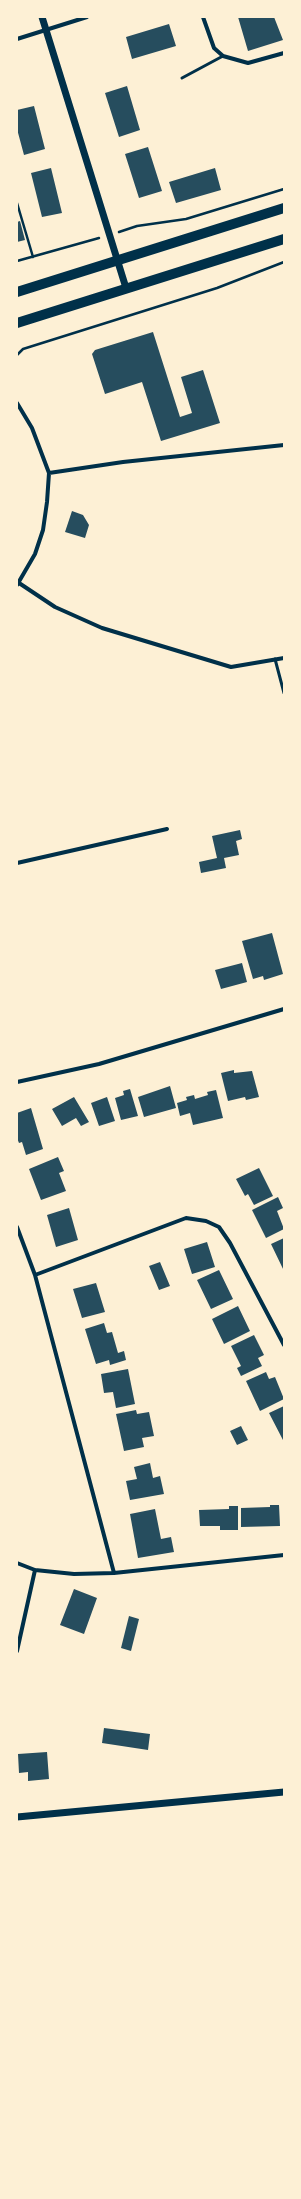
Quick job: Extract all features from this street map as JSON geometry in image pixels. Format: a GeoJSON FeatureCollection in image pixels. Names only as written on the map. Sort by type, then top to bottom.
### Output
{"type":"FeatureCollection","features":[{"type":"Feature","properties":{"kind":"main road"},"geometry":{"type":"LineString","coordinates":[[17,292],[284,208]]}},
{"type":"Feature","properties":{"kind":"main road"},"geometry":{"type":"LineString","coordinates":[[17,323],[284,239]]}},
{"type":"Feature","properties":{"kind":"street"},"geometry":{"type":"LineString","coordinates":[[42,17],[126,288]]}},
{"type":"Feature","properties":{"kind":"street"},"geometry":{"type":"LineString","coordinates":[[17,38],[87,17]]}},
{"type":"Feature","properties":{"kind":"street"},"geometry":{"type":"LineString","coordinates":[[203,17],[214,48],[223,56],[248,63],[284,53]]}},
{"type":"Feature","properties":{"kind":"street"},"geometry":{"type":"LineString","coordinates":[[17,403],[32,428],[48,473],[47,502],[43,530],[35,554],[18,584],[55,607],[102,628],[231,667],[284,658]]}},
{"type":"Feature","properties":{"kind":"street"},"geometry":{"type":"LineString","coordinates":[[48,473],[123,462],[284,445]]}},
{"type":"Feature","properties":{"kind":"street"},"geometry":{"type":"LineString","coordinates":[[17,863],[167,829]]}},
{"type":"Feature","properties":{"kind":"street"},"geometry":{"type":"LineString","coordinates":[[17,1082],[99,1064],[284,1009]]}},
{"type":"Feature","properties":{"kind":"street"},"geometry":{"type":"LineString","coordinates":[[35,1275],[186,1218],[206,1220],[218,1227],[230,1243],[284,1345]]}},
{"type":"Feature","properties":{"kind":"street"},"geometry":{"type":"LineString","coordinates":[[17,1227],[35,1275],[114,1573]]}},
{"type":"Feature","properties":{"kind":"street"},"geometry":{"type":"LineString","coordinates":[[17,1563],[35,1570],[74,1574],[114,1573],[284,1555]]}},
{"type":"Feature","properties":{"kind":"street"},"geometry":{"type":"LineString","coordinates":[[17,1651],[35,1570]]}},
{"type":"Feature","properties":{"kind":"street"},"geometry":{"type":"LineString","coordinates":[[17,1817],[284,1792]]}},
{"type":"Feature","properties":{"kind":"lane"},"geometry":{"type":"LineString","coordinates":[[182,78],[223,56]]}},
{"type":"Feature","properties":{"kind":"lane"},"geometry":{"type":"LineString","coordinates":[[275,659],[284,693]]}},
{"type":"Feature","properties":{"kind":"path"},"geometry":{"type":"LineString","coordinates":[[17,261],[137,226],[186,219],[284,189]]}},
{"type":"Feature","properties":{"kind":"path"},"geometry":{"type":"LineString","coordinates":[[17,203],[33,257]]}},
{"type":"Feature","properties":{"kind":"path"},"geometry":{"type":"LineString","coordinates":[[17,355],[23,349],[217,288],[284,262]]}},
{"type":"Feature","properties":{"kind":"building"},"geometry":{"type":"Polygon","coordinates":[[[238,17],[274,17],[283,40],[248,51],[238,17]]]}},
{"type":"Feature","properties":{"kind":"building"},"geometry":{"type":"Polygon","coordinates":[[[169,24],[176,46],[132,59],[126,37],[169,24]]]}},
{"type":"Feature","properties":{"kind":"building"},"geometry":{"type":"Polygon","coordinates":[[[127,86],[140,130],[119,137],[105,93],[127,86]]]}},
{"type":"Feature","properties":{"kind":"building"},"geometry":{"type":"Polygon","coordinates":[[[34,106],[45,149],[24,155],[17,129],[17,110],[34,106]]]}},
{"type":"Feature","properties":{"kind":"building"},"geometry":{"type":"Polygon","coordinates":[[[148,147],[162,191],[139,198],[125,154],[148,147]]]}},
{"type":"Feature","properties":{"kind":"building"},"geometry":{"type":"Polygon","coordinates":[[[51,168],[62,213],[42,217],[31,173],[51,168]]]}},
{"type":"Feature","properties":{"kind":"building"},"geometry":{"type":"Polygon","coordinates":[[[215,168],[221,190],[176,203],[169,182],[215,168]]]}},
{"type":"Feature","properties":{"kind":"building"},"geometry":{"type":"Polygon","coordinates":[[[20,221],[25,240],[17,242],[17,222],[20,221]]]}},
{"type":"Feature","properties":{"kind":"building"},"geometry":{"type":"Polygon","coordinates":[[[153,332],[180,417],[192,413],[181,377],[203,370],[220,423],[161,441],[142,382],[105,394],[92,354],[95,350],[153,332]]]}},
{"type":"Feature","properties":{"kind":"building"},"geometry":{"type":"Polygon","coordinates":[[[72,511],[83,515],[89,525],[85,538],[65,532],[72,511]]]}},
{"type":"Feature","properties":{"kind":"building"},"geometry":{"type":"Polygon","coordinates":[[[240,830],[242,839],[236,841],[239,855],[224,858],[226,868],[201,873],[199,862],[217,858],[212,836],[240,830]]]}},
{"type":"Feature","properties":{"kind":"building"},"geometry":{"type":"Polygon","coordinates":[[[272,933],[283,974],[264,980],[263,976],[253,979],[242,941],[272,933]]]}},
{"type":"Feature","properties":{"kind":"building"},"geometry":{"type":"Polygon","coordinates":[[[242,963],[247,982],[221,989],[215,970],[242,963]]]}},
{"type":"Feature","properties":{"kind":"building"},"geometry":{"type":"Polygon","coordinates":[[[234,1070],[234,1073],[252,1071],[259,1097],[246,1100],[245,1097],[228,1101],[221,1073],[234,1070]]]}},
{"type":"Feature","properties":{"kind":"building"},"geometry":{"type":"Polygon","coordinates":[[[170,1086],[176,1108],[144,1117],[138,1097],[170,1086]]]}},
{"type":"Feature","properties":{"kind":"building"},"geometry":{"type":"Polygon","coordinates":[[[130,1089],[138,1116],[121,1120],[115,1098],[124,1095],[123,1091],[130,1089]]]}},
{"type":"Feature","properties":{"kind":"building"},"geometry":{"type":"Polygon","coordinates":[[[216,1090],[223,1118],[193,1125],[190,1113],[180,1116],[177,1103],[187,1100],[186,1097],[194,1095],[195,1099],[208,1095],[207,1092],[216,1090]]]}},
{"type":"Feature","properties":{"kind":"building"},"geometry":{"type":"Polygon","coordinates":[[[74,1097],[89,1122],[81,1126],[76,1118],[62,1126],[52,1109],[74,1097]]]}},
{"type":"Feature","properties":{"kind":"building"},"geometry":{"type":"Polygon","coordinates":[[[107,1097],[115,1121],[99,1126],[91,1103],[107,1097]]]}},
{"type":"Feature","properties":{"kind":"building"},"geometry":{"type":"Polygon","coordinates":[[[31,1108],[43,1149],[26,1155],[22,1142],[19,1143],[17,1138],[17,1113],[31,1108]]]}},
{"type":"Feature","properties":{"kind":"building"},"geometry":{"type":"Polygon","coordinates":[[[58,1157],[64,1171],[59,1173],[66,1191],[41,1200],[29,1169],[58,1157]]]}},
{"type":"Feature","properties":{"kind":"building"},"geometry":{"type":"Polygon","coordinates":[[[259,1168],[273,1196],[254,1205],[248,1194],[245,1196],[236,1179],[259,1168]]]}},
{"type":"Feature","properties":{"kind":"building"},"geometry":{"type":"Polygon","coordinates":[[[278,1197],[283,1208],[277,1211],[284,1229],[266,1238],[252,1210],[278,1197]]]}},
{"type":"Feature","properties":{"kind":"building"},"geometry":{"type":"Polygon","coordinates":[[[69,1208],[78,1240],[56,1247],[47,1215],[69,1208]]]}},
{"type":"Feature","properties":{"kind":"building"},"geometry":{"type":"Polygon","coordinates":[[[284,1238],[284,1271],[271,1244],[284,1238]]]}},
{"type":"Feature","properties":{"kind":"building"},"geometry":{"type":"Polygon","coordinates":[[[207,1242],[215,1267],[192,1274],[184,1249],[207,1242]]]}},
{"type":"Feature","properties":{"kind":"building"},"geometry":{"type":"Polygon","coordinates":[[[160,1262],[170,1286],[159,1290],[149,1266],[160,1262]]]}},
{"type":"Feature","properties":{"kind":"building"},"geometry":{"type":"Polygon","coordinates":[[[219,1270],[233,1299],[211,1309],[197,1280],[219,1270]]]}},
{"type":"Feature","properties":{"kind":"building"},"geometry":{"type":"Polygon","coordinates":[[[96,1283],[105,1312],[82,1318],[73,1289],[96,1283]]]}},
{"type":"Feature","properties":{"kind":"building"},"geometry":{"type":"Polygon","coordinates":[[[238,1306],[250,1331],[224,1344],[212,1319],[238,1306]]]}},
{"type":"Feature","properties":{"kind":"building"},"geometry":{"type":"Polygon","coordinates":[[[104,1323],[107,1333],[112,1332],[118,1353],[124,1351],[126,1360],[110,1365],[109,1360],[96,1364],[85,1329],[104,1323]]]}},
{"type":"Feature","properties":{"kind":"building"},"geometry":{"type":"Polygon","coordinates":[[[254,1335],[264,1355],[258,1358],[262,1366],[241,1376],[237,1368],[241,1366],[231,1346],[254,1335]]]}},
{"type":"Feature","properties":{"kind":"building"},"geometry":{"type":"Polygon","coordinates":[[[128,1369],[135,1404],[116,1408],[113,1392],[104,1393],[101,1374],[128,1369]]]}},
{"type":"Feature","properties":{"kind":"building"},"geometry":{"type":"Polygon","coordinates":[[[266,1372],[269,1379],[275,1377],[284,1399],[260,1411],[246,1381],[266,1372]]]}},
{"type":"Feature","properties":{"kind":"building"},"geometry":{"type":"Polygon","coordinates":[[[284,1406],[284,1442],[269,1413],[284,1406]]]}},
{"type":"Feature","properties":{"kind":"building"},"geometry":{"type":"Polygon","coordinates":[[[136,1410],[137,1414],[149,1412],[154,1436],[142,1438],[144,1447],[124,1451],[116,1414],[136,1410]]]}},
{"type":"Feature","properties":{"kind":"building"},"geometry":{"type":"Polygon","coordinates":[[[241,1426],[248,1440],[237,1445],[230,1431],[241,1426]]]}},
{"type":"Feature","properties":{"kind":"building"},"geometry":{"type":"Polygon","coordinates":[[[150,1463],[153,1478],[160,1476],[164,1494],[130,1500],[126,1481],[137,1479],[134,1467],[150,1463]]]}},
{"type":"Feature","properties":{"kind":"building"},"geometry":{"type":"Polygon","coordinates":[[[270,1505],[279,1505],[280,1526],[241,1527],[241,1508],[270,1507],[270,1505]]]}},
{"type":"Feature","properties":{"kind":"building"},"geometry":{"type":"Polygon","coordinates":[[[229,1506],[238,1506],[238,1530],[220,1530],[220,1526],[200,1526],[199,1510],[229,1509],[229,1506]]]}},
{"type":"Feature","properties":{"kind":"building"},"geometry":{"type":"Polygon","coordinates":[[[155,1509],[161,1539],[171,1537],[174,1552],[138,1558],[130,1514],[155,1509]]]}},
{"type":"Feature","properties":{"kind":"building"},"geometry":{"type":"Polygon","coordinates":[[[74,1589],[97,1598],[84,1634],[60,1625],[74,1589]]]}},
{"type":"Feature","properties":{"kind":"building"},"geometry":{"type":"Polygon","coordinates":[[[129,1616],[139,1619],[131,1651],[121,1648],[129,1616]]]}},
{"type":"Feature","properties":{"kind":"building"},"geometry":{"type":"Polygon","coordinates":[[[104,1728],[150,1734],[148,1750],[102,1743],[104,1728]]]}},
{"type":"Feature","properties":{"kind":"building"},"geometry":{"type":"Polygon","coordinates":[[[47,1752],[49,1779],[28,1781],[28,1772],[19,1773],[18,1754],[47,1752]]]}}]}
